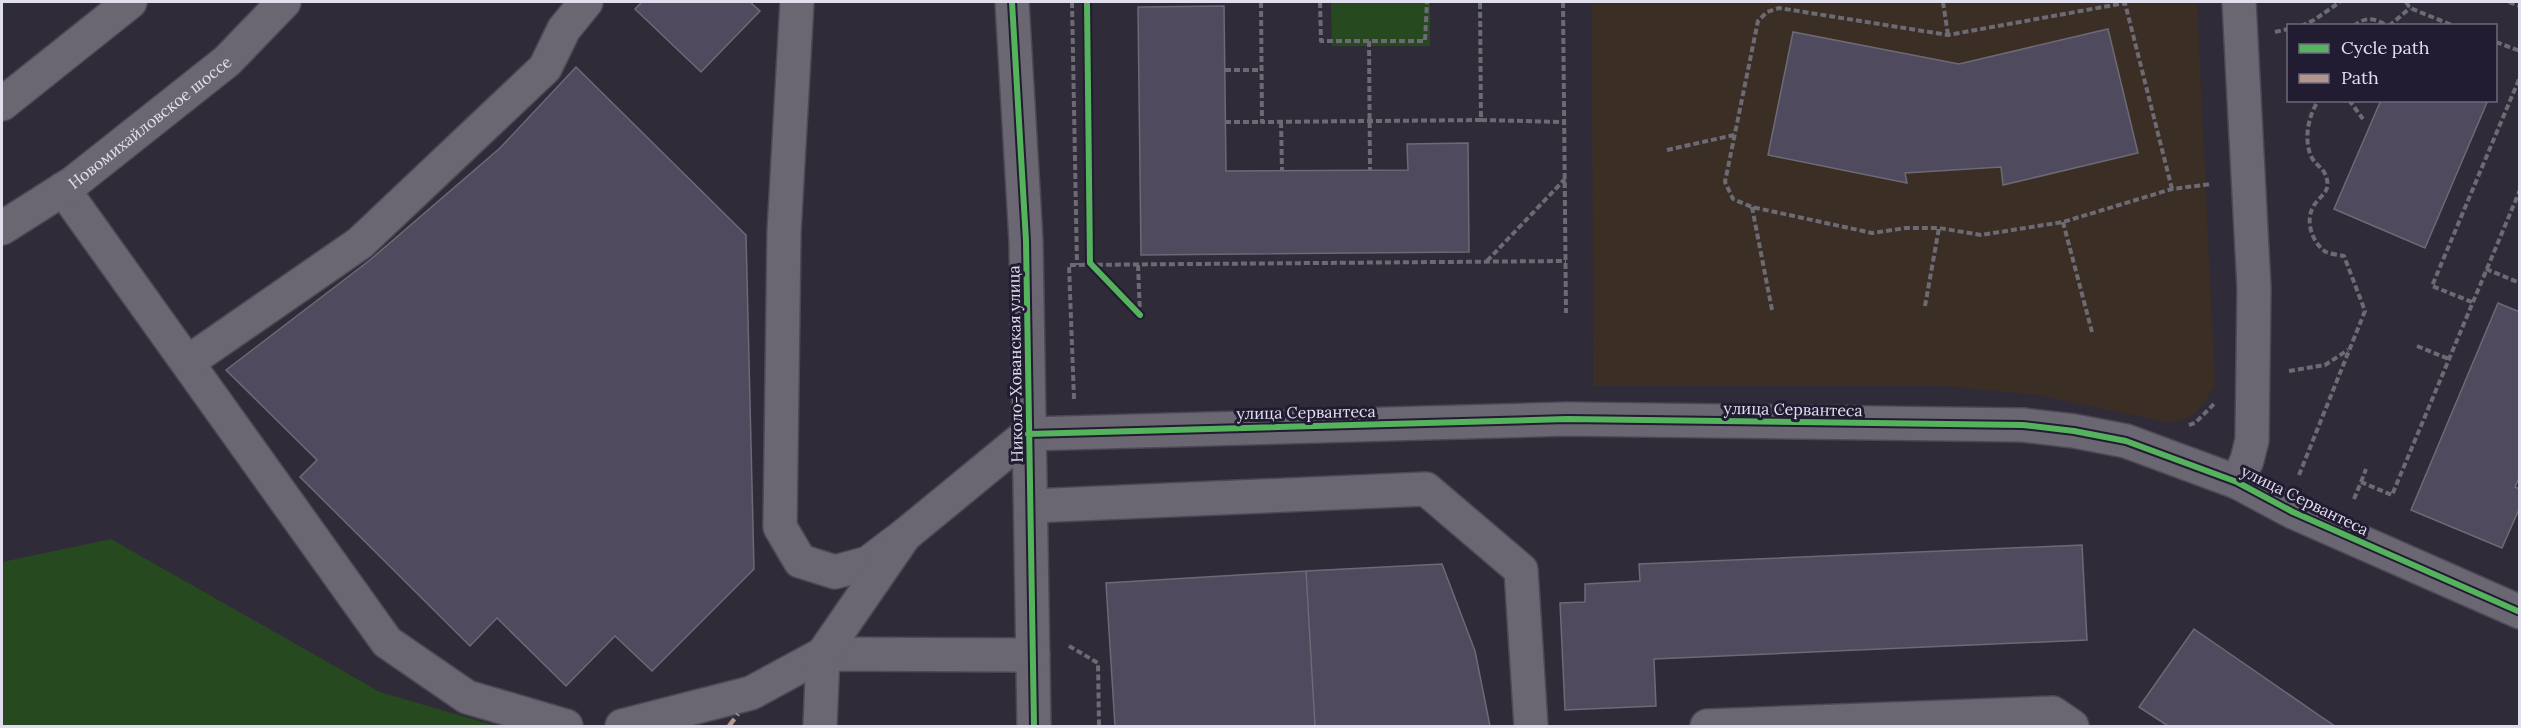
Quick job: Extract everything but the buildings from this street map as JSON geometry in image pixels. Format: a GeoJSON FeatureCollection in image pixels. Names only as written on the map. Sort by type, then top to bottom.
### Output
{"type":"FeatureCollection","features":[{"type":"Feature","properties":{"kind":"street"},"geometry":{"type":"LineString","coordinates":[[2,105],[130,2]]}},
{"type":"Feature","properties":{"kind":"street","name":"Новомихайловское шоссе"},"geometry":{"type":"LineString","coordinates":[[2,228],[63,189],[227,61],[284,2]]}},
{"type":"Feature","properties":{"kind":"street"},"geometry":{"type":"LineString","coordinates":[[188,362],[360,243],[545,68],[564,29],[586,2]]}},
{"type":"Feature","properties":{"kind":"street"},"geometry":{"type":"LineString","coordinates":[[797,2],[784,232],[780,527],[800,561],[835,572],[868,563],[905,535]]}},
{"type":"Feature","properties":{"kind":"street","name":"Николо-Хованская улица"},"geometry":{"type":"LineString","coordinates":[[1012,2],[1026,241],[1034,726]]}},
{"type":"Feature","properties":{"kind":"street"},"geometry":{"type":"LineString","coordinates":[[2237,482],[2247,460],[2252,440],[2265,288],[2239,2]]}},
{"type":"Feature","properties":{"kind":"street"},"geometry":{"type":"LineString","coordinates":[[63,189],[387,642],[467,697],[566,726]]}},
{"type":"Feature","properties":{"kind":"street","name":"улица Сервантеса"},"geometry":{"type":"LineString","coordinates":[[1028,434],[1567,419],[2023,425],[2074,431],[2126,441],[2237,482],[2293,512],[2520,612]]}},
{"type":"Feature","properties":{"kind":"street","name":"Николо-Хованская улица"},"geometry":{"type":"LineString","coordinates":[[823,654],[905,535],[1028,434]]}},
{"type":"Feature","properties":{"kind":"street"},"geometry":{"type":"LineString","coordinates":[[1031,506],[1426,489],[1521,570],[1531,726]]}},
{"type":"Feature","properties":{"kind":"street"},"geometry":{"type":"LineString","coordinates":[[820,726],[823,654]]}},
{"type":"Feature","properties":{"kind":"street"},"geometry":{"type":"LineString","coordinates":[[622,726],[751,693],[823,654],[1033,655]]}},
{"type":"Feature","properties":{"kind":"street"},"geometry":{"type":"LineString","coordinates":[[1707,726],[2053,713],[2072,726]]}},
{"type":"Feature","properties":{"kind":"path"},"geometry":{"type":"LineString","coordinates":[[1072,2],[1077,265]]}},
{"type":"Feature","properties":{"kind":"path"},"geometry":{"type":"LineString","coordinates":[[1261,2],[1262,122]]}},
{"type":"Feature","properties":{"kind":"path"},"geometry":{"type":"LineString","coordinates":[[1320,2],[1321,41],[1425,41],[1427,2]]}},
{"type":"Feature","properties":{"kind":"path"},"geometry":{"type":"LineString","coordinates":[[1480,2],[1481,120]]}},
{"type":"Feature","properties":{"kind":"path"},"geometry":{"type":"LineString","coordinates":[[1563,2],[1566,313]]}},
{"type":"Feature","properties":{"kind":"path"},"geometry":{"type":"LineString","coordinates":[[1943,2],[1948,35]]}},
{"type":"Feature","properties":{"kind":"path"},"geometry":{"type":"LineString","coordinates":[[2172,189],[2125,2],[1948,35],[1779,8],[1767,12],[1758,21],[1725,182],[1733,199],[1752,207],[1872,233],[1906,228],[1940,228],[1981,235],[2063,222],[2172,189],[2206,185]]}},
{"type":"Feature","properties":{"kind":"path"},"geometry":{"type":"LineString","coordinates":[[2305,24],[2340,2]]}},
{"type":"Feature","properties":{"kind":"path"},"geometry":{"type":"LineString","coordinates":[[2323,24],[2349,2]]}},
{"type":"Feature","properties":{"kind":"path"},"geometry":{"type":"LineString","coordinates":[[2406,2],[2410,8],[2449,24]]}},
{"type":"Feature","properties":{"kind":"path"},"geometry":{"type":"LineString","coordinates":[[2509,2],[2520,6]]}},
{"type":"Feature","properties":{"kind":"path"},"geometry":{"type":"LineString","coordinates":[[2390,24],[2410,8]]}},
{"type":"Feature","properties":{"kind":"path"},"geometry":{"type":"LineString","coordinates":[[2358,24],[2369,19],[2379,20],[2385,24]]}},
{"type":"Feature","properties":{"kind":"path"},"geometry":{"type":"LineString","coordinates":[[1369,41],[1370,170]]}},
{"type":"Feature","properties":{"kind":"path"},"geometry":{"type":"LineString","coordinates":[[2497,42],[2520,51]]}},
{"type":"Feature","properties":{"kind":"path"},"geometry":{"type":"LineString","coordinates":[[1225,70],[1261,70]]}},
{"type":"Feature","properties":{"kind":"path"},"geometry":{"type":"LineString","coordinates":[[2472,302],[2432,286],[2520,77]]}},
{"type":"Feature","properties":{"kind":"path"},"geometry":{"type":"LineString","coordinates":[[2297,481],[2365,311],[2344,256],[2326,252],[2312,235],[2309,219],[2314,206],[2327,192],[2328,182],[2325,170],[2312,159],[2308,143],[2311,111],[2318,102]]}},
{"type":"Feature","properties":{"kind":"path"},"geometry":{"type":"LineString","coordinates":[[2350,102],[2363,119]]}},
{"type":"Feature","properties":{"kind":"path"},"geometry":{"type":"LineString","coordinates":[[1226,122],[1481,120],[1564,122]]}},
{"type":"Feature","properties":{"kind":"path"},"geometry":{"type":"LineString","coordinates":[[1281,122],[1282,171]]}},
{"type":"Feature","properties":{"kind":"path"},"geometry":{"type":"LineString","coordinates":[[1667,150],[1734,135]]}},
{"type":"Feature","properties":{"kind":"path"},"geometry":{"type":"LineString","coordinates":[[1486,262],[1565,179]]}},
{"type":"Feature","properties":{"kind":"path"},"geometry":{"type":"LineString","coordinates":[[2361,482],[2392,495],[2520,190]]}},
{"type":"Feature","properties":{"kind":"path"},"geometry":{"type":"LineString","coordinates":[[1752,207],[1772,309]]}},
{"type":"Feature","properties":{"kind":"path"},"geometry":{"type":"LineString","coordinates":[[2063,222],[2092,332]]}},
{"type":"Feature","properties":{"kind":"path"},"geometry":{"type":"LineString","coordinates":[[1925,306],[1940,228]]}},
{"type":"Feature","properties":{"kind":"path"},"geometry":{"type":"LineString","coordinates":[[1090,251],[1093,268]]}},
{"type":"Feature","properties":{"kind":"path"},"geometry":{"type":"LineString","coordinates":[[1075,432],[1069,265],[1093,268],[1138,265],[1566,261]]}},
{"type":"Feature","properties":{"kind":"path"},"geometry":{"type":"LineString","coordinates":[[1138,265],[1140,315]]}},
{"type":"Feature","properties":{"kind":"path"},"geometry":{"type":"LineString","coordinates":[[2486,269],[2520,283]]}},
{"type":"Feature","properties":{"kind":"path"},"geometry":{"type":"LineString","coordinates":[[1134,308],[1140,315]]}},
{"type":"Feature","properties":{"kind":"path"},"geometry":{"type":"LineString","coordinates":[[2417,346],[2449,359]]}},
{"type":"Feature","properties":{"kind":"path"},"geometry":{"type":"LineString","coordinates":[[2279,373],[2325,365],[2340,357],[2350,348]]}},
{"type":"Feature","properties":{"kind":"path"},"geometry":{"type":"LineString","coordinates":[[2184,426],[2194,423],[2213,407],[2218,398]]}},
{"type":"Feature","properties":{"kind":"path"},"geometry":{"type":"LineString","coordinates":[[2351,506],[2366,469]]}},
{"type":"Feature","properties":{"kind":"path"},"geometry":{"type":"LineString","coordinates":[[1069,636],[1069,648],[1098,663],[1100,726]]}},
{"type":"Feature","properties":{"kind":"shaded area"},"geometry":{"type":"Polygon","coordinates":[[[1592,2],[2197,2],[2215,384],[2205,403],[2191,417],[2171,423],[2037,395],[1945,386],[1593,386],[1592,2]]]}},
{"type":"Feature","properties":{"kind":"green space"},"geometry":{"type":"Polygon","coordinates":[[[1331,2],[1430,2],[1430,46],[1332,46],[1331,2]]]}},
{"type":"Feature","properties":{"kind":"green space"},"geometry":{"type":"Polygon","coordinates":[[[111,539],[380,692],[496,726],[2,726],[2,562],[111,539]]]}},
{"type":"Feature","properties":{"kind":"marked path"},"geometry":{"type":"LineString","coordinates":[[729,726],[738,714]]}},
{"type":"Feature","properties":{"kind":"cycle path"},"geometry":{"type":"LineString","coordinates":[[1012,2],[1026,241],[1034,726]]}},
{"type":"Feature","properties":{"kind":"cycle path"},"geometry":{"type":"LineString","coordinates":[[1087,2],[1090,263],[1140,315]]}},
{"type":"Feature","properties":{"kind":"cycle path"},"geometry":{"type":"LineString","coordinates":[[1028,434],[1567,419],[2023,425],[2074,431],[2126,441],[2237,482],[2293,512],[2520,612]]}}]}
